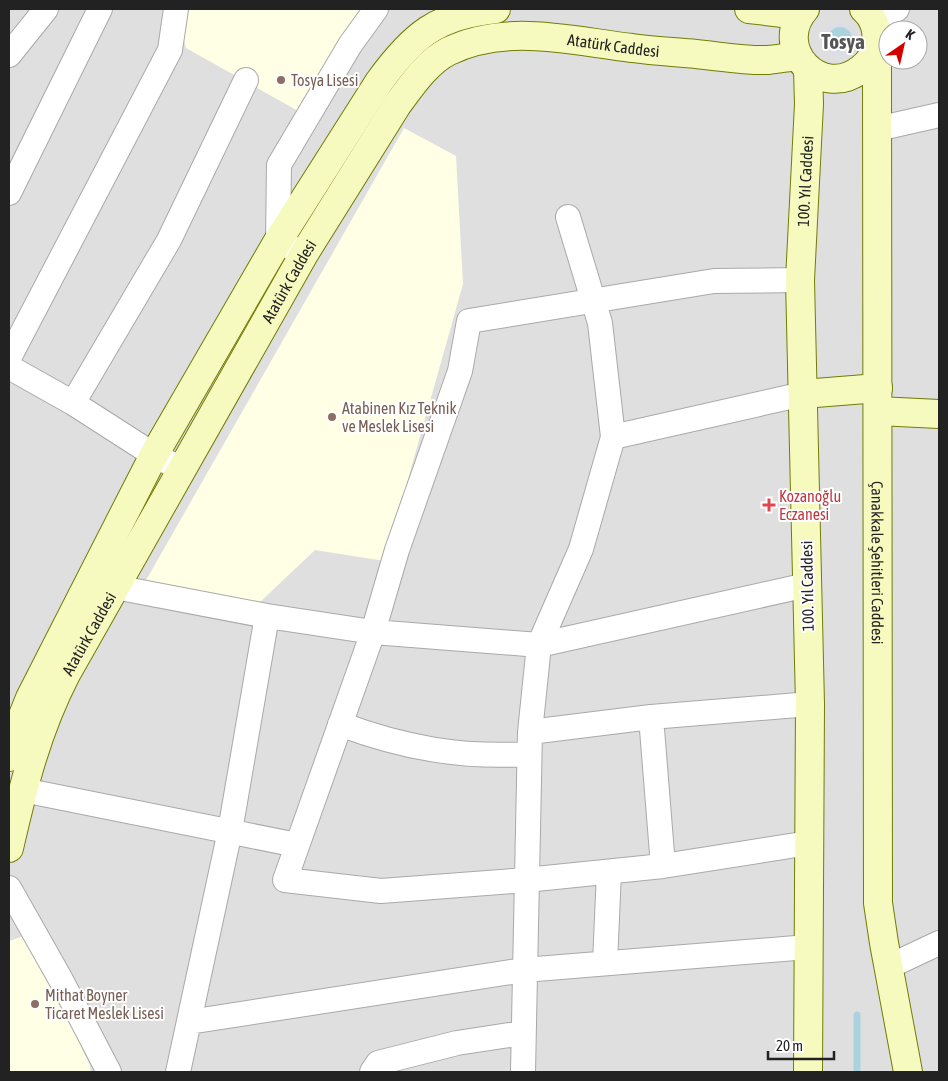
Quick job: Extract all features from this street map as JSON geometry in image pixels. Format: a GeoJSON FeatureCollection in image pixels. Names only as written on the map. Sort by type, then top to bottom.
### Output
{"type":"FeatureCollection","features":[{"type":"Feature","properties":{"kind":"main road","name":"Atatürk Caddesi"},"geometry":{"type":"LineString","coordinates":[[9,756],[30,698],[154,455],[278,241],[379,82],[397,57],[433,26],[454,16],[480,10],[496,9]]}},
{"type":"Feature","properties":{"kind":"main road"},"geometry":{"type":"LineString","coordinates":[[750,9],[802,12]]}},
{"type":"Feature","properties":{"kind":"main road","name":"100. Yıl Caddesi"},"geometry":{"type":"LineString","coordinates":[[802,12],[795,24],[793,35],[794,46],[803,63],[809,104],[800,280],[810,704],[808,1072]]}},
{"type":"Feature","properties":{"kind":"main road","name":"Çanakkale Şehitleri Caddesi"},"geometry":{"type":"LineString","coordinates":[[869,13],[877,37],[875,51],[877,60],[878,903],[908,1072]]}},
{"type":"Feature","properties":{"kind":"main road","name":"Atatürk Caddesi"},"geometry":{"type":"LineString","coordinates":[[9,848],[35,745],[52,702],[304,254],[397,105],[412,84],[431,64],[447,52],[461,46],[492,37],[516,35],[579,40],[632,48],[803,63]]}},
{"type":"Feature","properties":{"kind":"main road"},"geometry":{"type":"LineString","coordinates":[[803,63],[822,77],[838,79],[854,75],[867,65],[875,51]]}},
{"type":"Feature","properties":{"kind":"main road"},"geometry":{"type":"LineString","coordinates":[[803,394],[878,399],[939,414]]}},
{"type":"Feature","properties":{"kind":"street"},"geometry":{"type":"LineString","coordinates":[[9,54],[46,9]]}},
{"type":"Feature","properties":{"kind":"street"},"geometry":{"type":"LineString","coordinates":[[9,193],[100,9]]}},
{"type":"Feature","properties":{"kind":"street"},"geometry":{"type":"LineString","coordinates":[[9,358],[170,50],[176,9]]}},
{"type":"Feature","properties":{"kind":"street"},"geometry":{"type":"LineString","coordinates":[[304,254],[278,241],[279,165],[350,45],[376,9]]}},
{"type":"Feature","properties":{"kind":"street"},"geometry":{"type":"LineString","coordinates":[[869,13],[897,9]]}},
{"type":"Feature","properties":{"kind":"street"},"geometry":{"type":"LineString","coordinates":[[72,403],[169,240],[246,80]]}},
{"type":"Feature","properties":{"kind":"street"},"geometry":{"type":"LineString","coordinates":[[877,129],[939,115]]}},
{"type":"Feature","properties":{"kind":"street"},"geometry":{"type":"LineString","coordinates":[[523,1072],[530,743],[539,645],[581,549],[613,437],[600,323],[568,216]]}},
{"type":"Feature","properties":{"kind":"street"},"geometry":{"type":"LineString","coordinates":[[800,280],[714,282],[468,321],[460,371],[397,550],[373,632],[285,880],[381,891],[526,880],[663,866],[809,843]]}},
{"type":"Feature","properties":{"kind":"street"},"geometry":{"type":"LineString","coordinates":[[9,367],[72,403],[154,455],[183,470]]}},
{"type":"Feature","properties":{"kind":"street"},"geometry":{"type":"LineString","coordinates":[[613,437],[803,394]]}},
{"type":"Feature","properties":{"kind":"street"},"geometry":{"type":"LineString","coordinates":[[115,587],[268,616],[373,632],[539,645],[807,585]]}},
{"type":"Feature","properties":{"kind":"street"},"geometry":{"type":"LineString","coordinates":[[178,1072],[230,832],[268,616]]}},
{"type":"Feature","properties":{"kind":"street"},"geometry":{"type":"LineString","coordinates":[[340,724],[373,737],[407,746],[441,752],[500,755],[530,743],[651,717],[810,704]]}},
{"type":"Feature","properties":{"kind":"street"},"geometry":{"type":"LineString","coordinates":[[651,717],[663,866]]}},
{"type":"Feature","properties":{"kind":"street"},"geometry":{"type":"LineString","coordinates":[[23,790],[297,845]]}},
{"type":"Feature","properties":{"kind":"street"},"geometry":{"type":"LineString","coordinates":[[606,964],[609,872]]}},
{"type":"Feature","properties":{"kind":"street"},"geometry":{"type":"LineString","coordinates":[[9,888],[62,980],[109,1072]]}},
{"type":"Feature","properties":{"kind":"street"},"geometry":{"type":"LineString","coordinates":[[189,1022],[524,970],[808,947]]}},
{"type":"Feature","properties":{"kind":"street"},"geometry":{"type":"LineString","coordinates":[[888,967],[938,947]]}},
{"type":"Feature","properties":{"kind":"street"},"geometry":{"type":"LineString","coordinates":[[372,1072],[378,1063],[457,1043],[524,1033]]}},
{"type":"Feature","properties":{"kind":"shaded area"},"geometry":{"type":"Polygon","coordinates":[[[9,9],[939,9],[939,1072],[9,1072],[9,9]]]}},
{"type":"Feature","properties":{"kind":"shaded area","name":"Tosya Lisesi"},"geometry":{"type":"Polygon","coordinates":[[[190,9],[363,9],[300,112],[186,48],[180,26],[190,9]]]}},
{"type":"Feature","properties":{"kind":"shaded area"},"geometry":{"type":"Polygon","coordinates":[[[838,23],[848,25],[855,33],[856,44],[854,49],[845,56],[829,53],[823,43],[823,38],[828,28],[838,23]]]}},
{"type":"Feature","properties":{"kind":"shaded area","name":"Atabinen Kız Teknik ve Meslek Lisesi"},"geometry":{"type":"Polygon","coordinates":[[[404,128],[456,156],[463,284],[385,561],[315,550],[259,603],[145,582],[404,128]]]}},
{"type":"Feature","properties":{"kind":"shaded area","name":"Mithat Boyner Ticaret Meslek Lisesi"},"geometry":{"type":"Polygon","coordinates":[[[30,934],[90,1066],[91,1072],[9,1072],[9,941],[30,934]]]}},
{"type":"Feature","properties":{"kind":"water"},"geometry":{"type":"Polygon","coordinates":[[[840,27],[848,31],[852,39],[848,47],[840,51],[832,47],[828,39],[832,31],[840,27]]]}},
{"type":"Feature","properties":{"kind":"waterway"},"geometry":{"type":"LineString","coordinates":[[857,1015],[857,1072]]}},
{"type":"Feature","properties":{"kind":"place","name":"Tosya Lisesi"},"geometry":{"type":"Point","coordinates":[281,80]}},
{"type":"Feature","properties":{"kind":"place","name":"Atabinen Kız Teknik ve Meslek Lisesi"},"geometry":{"type":"Point","coordinates":[332,417]}},
{"type":"Feature","properties":{"kind":"place","name":"Kozanoğlu Eczanesi"},"geometry":{"type":"Point","coordinates":[769,505]}},
{"type":"Feature","properties":{"kind":"place","name":"Mithat Boyner Ticaret Meslek Lisesi"},"geometry":{"type":"Point","coordinates":[35,1004]}},
{"type":"Feature","properties":{"kind":"district","name":"Tosya"},"geometry":{"type":"Point","coordinates":[843,41]}}]}
